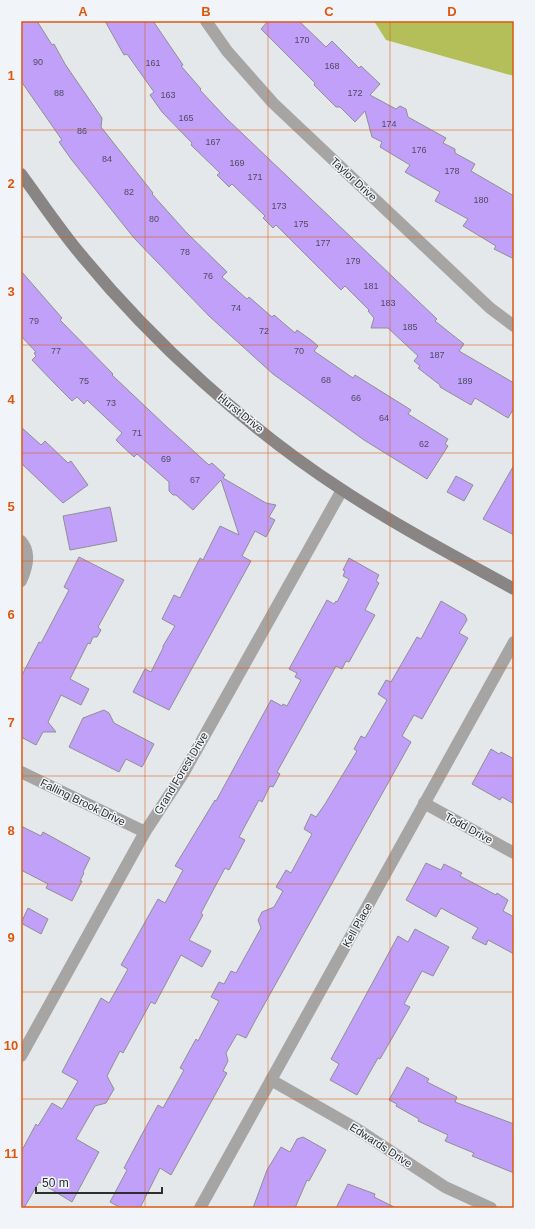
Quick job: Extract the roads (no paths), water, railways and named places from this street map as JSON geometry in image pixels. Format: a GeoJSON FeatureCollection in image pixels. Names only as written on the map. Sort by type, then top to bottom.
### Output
{"type":"FeatureCollection","features":[{"type":"Feature","properties":{"kind":"street","name":"Taylor Drive"},"geometry":{"type":"LineString","coordinates":[[206,21],[226,51],[273,103],[490,308],[514,326]]}},
{"type":"Feature","properties":{"kind":"street","name":"Hurst Drive"},"geometry":{"type":"LineString","coordinates":[[21,174],[82,256],[160,341],[229,404],[309,467],[342,490],[447,552],[514,589]]}},
{"type":"Feature","properties":{"kind":"street","name":"Grand Forest Drive"},"geometry":{"type":"LineString","coordinates":[[21,1056],[145,832],[182,774],[342,490]]}},
{"type":"Feature","properties":{"kind":"street"},"geometry":{"type":"LineString","coordinates":[[21,541],[27,550],[27,559],[21,581]]}},
{"type":"Feature","properties":{"kind":"street","name":"Kell Place"},"geometry":{"type":"LineString","coordinates":[[200,1208],[514,642]]}},
{"type":"Feature","properties":{"kind":"street","name":"Falling Brook Drive"},"geometry":{"type":"LineString","coordinates":[[21,772],[145,832]]}},
{"type":"Feature","properties":{"kind":"street","name":"Todd Drive"},"geometry":{"type":"LineString","coordinates":[[424,804],[514,853]]}},
{"type":"Feature","properties":{"kind":"street","name":"Edwards Drive"},"geometry":{"type":"LineString","coordinates":[[271,1080],[357,1129],[445,1187],[491,1208]]}}]}
